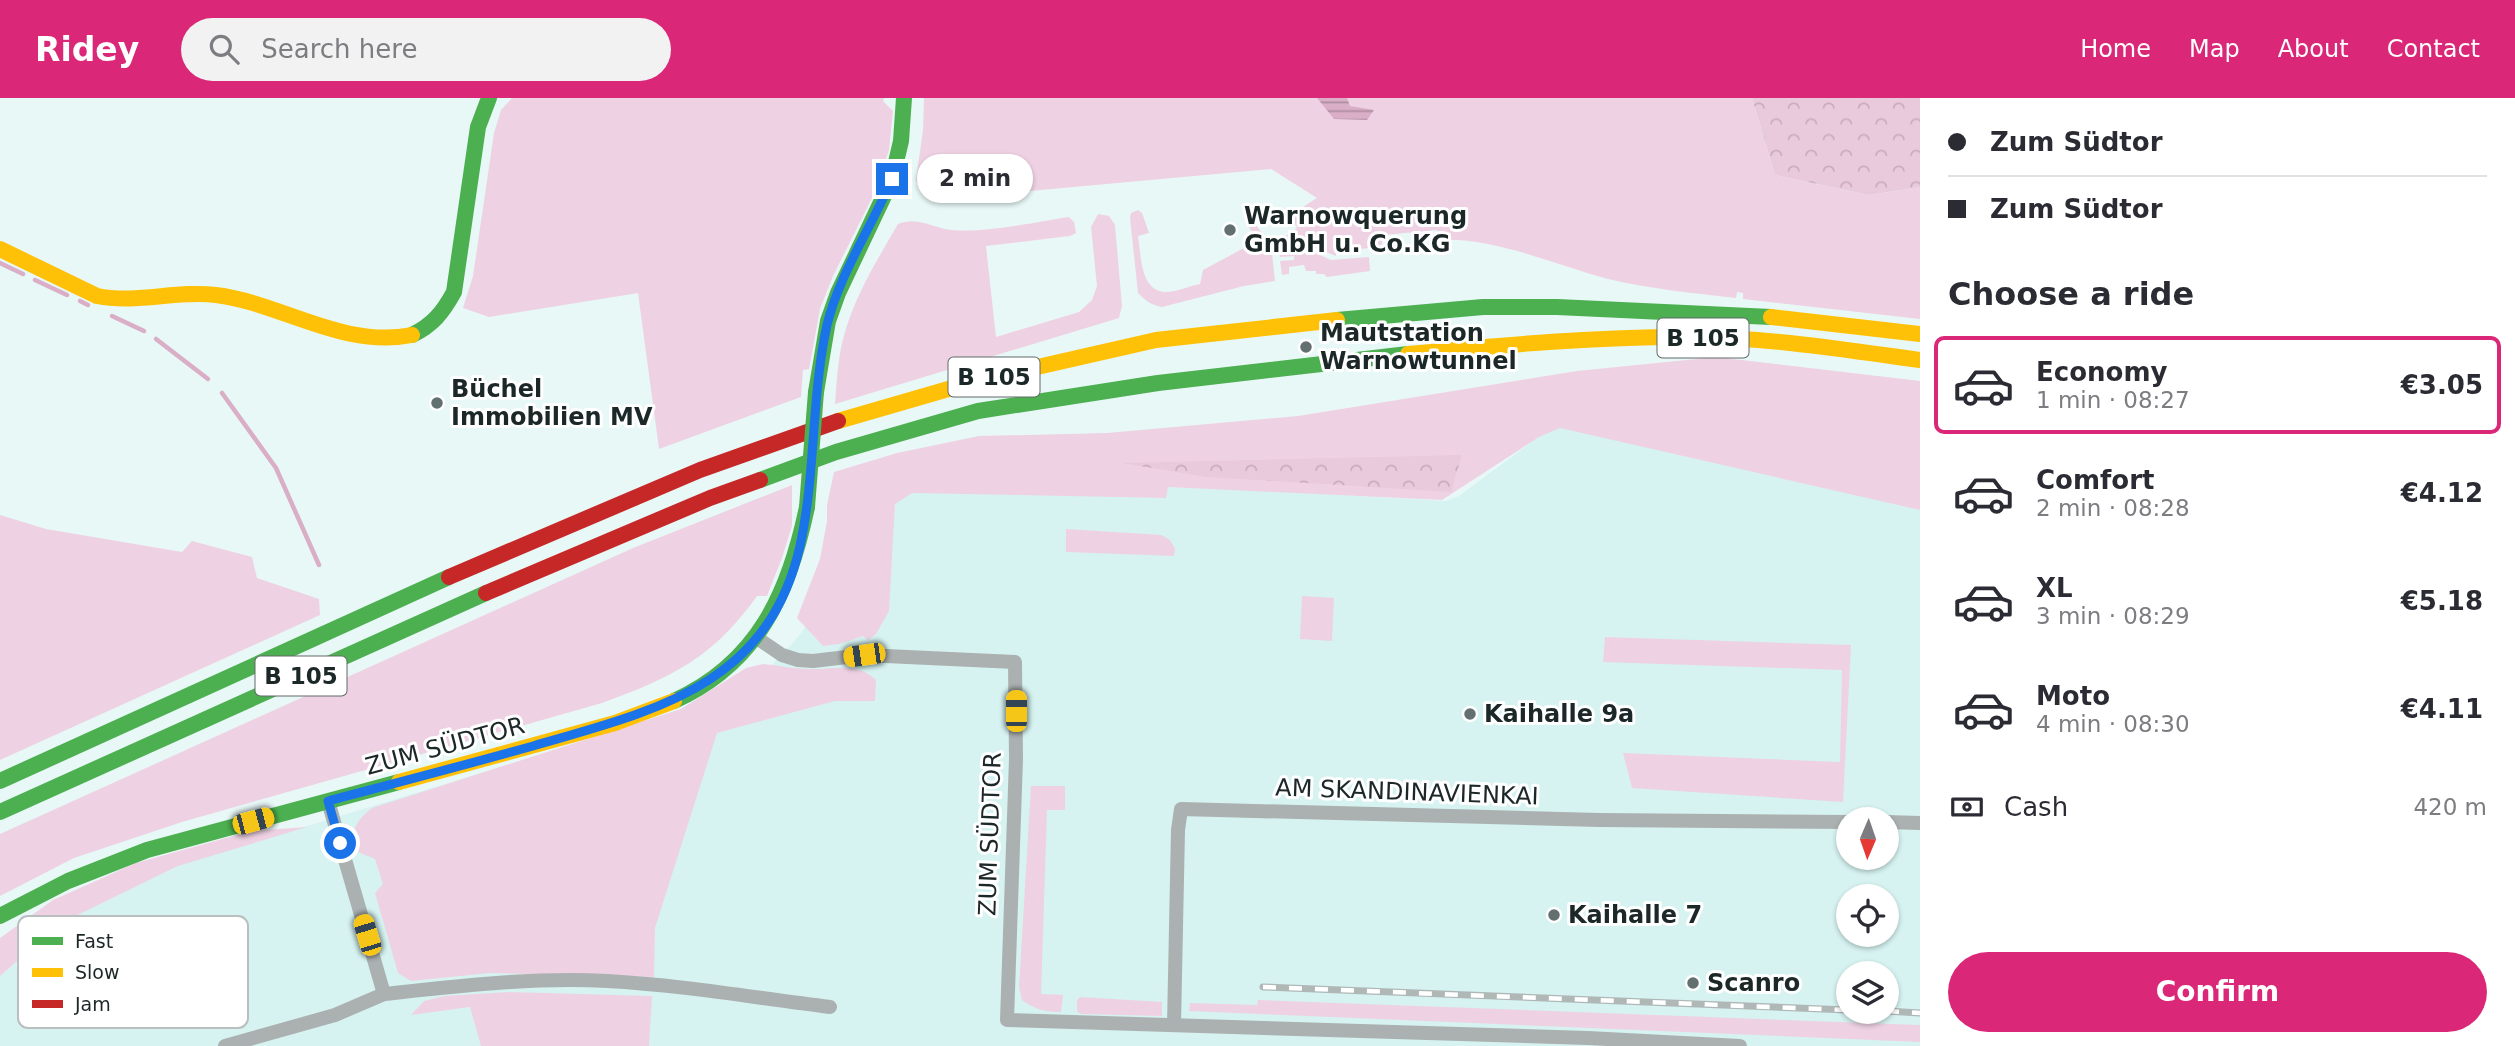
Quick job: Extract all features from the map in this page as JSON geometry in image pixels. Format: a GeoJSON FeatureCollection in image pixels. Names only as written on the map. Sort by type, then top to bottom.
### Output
{"type":"FeatureCollection","features":[{"type":"Feature","properties":{"kind":"main road"},"geometry":{"type":"LineString","coordinates":[[0,249],[87,292],[112,300],[207,293],[227,296],[348,333],[391,338],[408,336],[435,322],[447,310],[454,292],[478,127],[489,98]]}},
{"type":"Feature","properties":{"kind":"main road","name":"ZUM SÜDTOR"},"geometry":{"type":"LineString","coordinates":[[0,916],[88,871],[152,848],[467,765],[646,712],[686,695],[722,672],[757,638],[771,618],[790,577],[800,546],[807,507],[816,392],[828,321],[838,293],[892,179],[901,141],[904,98]]}},
{"type":"Feature","properties":{"kind":"main road","name":"B 105"},"geometry":{"type":"LineString","coordinates":[[0,781],[484,561],[700,470],[796,435],[976,381],[1134,344],[1303,323],[1483,306],[1784,317],[1920,334]]}},
{"type":"Feature","properties":{"kind":"main road","name":"B 105"},"geometry":{"type":"LineString","coordinates":[[0,812],[480,595],[637,528],[836,452],[978,411],[1158,383],[1309,364],[1485,347],[1639,337],[1700,337],[1832,348],[1920,360]]}},
{"type":"Feature","properties":{"kind":"main road"},"geometry":{"type":"LineString","coordinates":[[0,775],[18,773]]}},
{"type":"Feature","properties":{"kind":"street","name":"ZUM SÜDTOR"},"geometry":{"type":"LineString","coordinates":[[757,638],[782,655],[798,660],[813,661],[864,655],[1015,662],[1016,759],[1007,1020],[1174,1025]]}},
{"type":"Feature","properties":{"kind":"street"},"geometry":{"type":"LineString","coordinates":[[328,801],[384,993]]}},
{"type":"Feature","properties":{"kind":"street","name":"AM SKANDINAVIENKAI"},"geometry":{"type":"LineString","coordinates":[[1174,1025],[1178,830],[1181,809],[1599,820],[1836,822]]}},
{"type":"Feature","properties":{"kind":"street"},"geometry":{"type":"LineString","coordinates":[[1899,822],[1920,823]]}},
{"type":"Feature","properties":{"kind":"street"},"geometry":{"type":"LineString","coordinates":[[225,1046],[335,1015],[384,993],[522,981],[656,984],[830,1007]]}},
{"type":"Feature","properties":{"kind":"street"},"geometry":{"type":"LineString","coordinates":[[1174,1025],[1588,1038],[1740,1046]]}},
{"type":"Feature","properties":{"kind":"shaded area"},"geometry":{"type":"Polygon","coordinates":[[[512,98],[884,98],[883,101],[893,111],[889,150],[876,190],[833,276],[820,309],[809,369],[803,370],[801,397],[659,449],[638,293],[489,317],[463,308],[473,276],[494,133],[501,110],[512,98]]]}},
{"type":"Feature","properties":{"kind":"shaded area"},"geometry":{"type":"Polygon","coordinates":[[[924,98],[1752,98],[1775,175],[1869,195],[1920,187],[1920,319],[1743,299],[1743,293],[1737,292],[1736,298],[1640,285],[1608,279],[1503,247],[1460,240],[1440,240],[1437,230],[1384,235],[1381,246],[1336,253],[1336,256],[1312,246],[1282,245],[1280,240],[1297,228],[1290,215],[1317,198],[1271,169],[974,196],[943,196],[940,203],[921,189],[916,180],[923,130],[924,98]]]}},
{"type":"Feature","properties":{"kind":"shaded area"},"geometry":{"type":"Polygon","coordinates":[[[1317,98],[1347,98],[1350,106],[1374,110],[1367,120],[1334,119],[1317,98]]]}},
{"type":"Feature","properties":{"kind":"shaded area"},"geometry":{"type":"Polygon","coordinates":[[[1138,210],[1142,213],[1149,233],[1138,236],[1143,271],[1151,286],[1157,290],[1170,292],[1200,284],[1203,270],[1257,241],[1249,227],[1254,223],[1271,244],[1275,281],[1162,307],[1152,304],[1138,293],[1130,218],[1131,213],[1138,210]]]}},
{"type":"Feature","properties":{"kind":"shaded area"},"geometry":{"type":"Polygon","coordinates":[[[1098,214],[1109,216],[1115,225],[1122,306],[1119,318],[835,404],[839,360],[854,306],[898,224],[916,221],[945,229],[973,230],[1069,217],[1074,222],[1076,233],[1070,236],[986,246],[996,337],[1079,312],[1092,300],[1097,286],[1091,227],[1098,214]]]}},
{"type":"Feature","properties":{"kind":"shaded area"},"geometry":{"type":"Polygon","coordinates":[[[1279,250],[1311,251],[1331,260],[1369,257],[1370,271],[1327,277],[1324,274],[1316,274],[1316,271],[1306,271],[1304,265],[1289,267],[1289,274],[1282,275],[1280,261],[1294,260],[1294,256],[1280,257],[1279,250]]]}},
{"type":"Feature","properties":{"kind":"shaded area"},"geometry":{"type":"Polygon","coordinates":[[[1716,357],[1920,381],[1920,510],[1560,428],[1539,437],[1442,500],[1168,487],[1166,498],[912,493],[895,504],[889,611],[876,634],[868,640],[863,636],[823,646],[797,618],[820,559],[834,472],[897,453],[979,436],[1107,433],[1298,416],[1577,371],[1716,357]]]}},
{"type":"Feature","properties":{"kind":"shaded area"},"geometry":{"type":"Polygon","coordinates":[[[1560,425],[1920,505],[1920,1046],[0,1046],[0,976],[18,960],[18,1028],[248,1028],[248,916],[75,916],[179,865],[688,710],[769,668],[813,617],[846,504],[910,489],[1167,485],[1446,501],[1459,496],[1541,435],[1560,425]]]}},
{"type":"Feature","properties":{"kind":"shaded area"},"geometry":{"type":"Polygon","coordinates":[[[792,485],[792,526],[767,596],[757,596],[741,617],[707,651],[670,675],[602,703],[182,822],[74,858],[0,896],[0,834],[633,548],[792,485]]]}},
{"type":"Feature","properties":{"kind":"shaded area"},"geometry":{"type":"Polygon","coordinates":[[[0,515],[46,529],[182,552],[192,541],[252,557],[257,578],[319,599],[320,615],[0,760],[0,515]]]}},
{"type":"Feature","properties":{"kind":"shaded area"},"geometry":{"type":"Polygon","coordinates":[[[1066,529],[1161,535],[1170,540],[1175,549],[1174,556],[1066,552],[1066,529]]]}},
{"type":"Feature","properties":{"kind":"shaded area"},"geometry":{"type":"Polygon","coordinates":[[[1302,596],[1334,598],[1332,641],[1300,639],[1302,596]]]}},
{"type":"Feature","properties":{"kind":"shaded area"},"geometry":{"type":"Polygon","coordinates":[[[1605,637],[1851,645],[1843,802],[1632,788],[1623,753],[1840,762],[1842,670],[1603,662],[1605,637]]]}},
{"type":"Feature","properties":{"kind":"shaded area"},"geometry":{"type":"Polygon","coordinates":[[[763,664],[802,669],[860,670],[876,680],[875,701],[835,701],[717,733],[655,928],[654,977],[490,973],[411,981],[398,973],[375,893],[383,884],[375,859],[358,852],[355,845],[355,827],[366,813],[372,808],[681,709],[746,668],[763,664]]]}},
{"type":"Feature","properties":{"kind":"shaded area"},"geometry":{"type":"Polygon","coordinates":[[[1031,786],[1065,786],[1065,810],[1047,810],[1041,994],[1063,995],[1061,1012],[1041,1010],[1027,1003],[1022,1000],[1019,987],[1031,786]]]}},
{"type":"Feature","properties":{"kind":"shaded area"},"geometry":{"type":"Polygon","coordinates":[[[307,827],[178,866],[75,916],[31,916],[53,900],[136,863],[251,831],[307,827]]]}},
{"type":"Feature","properties":{"kind":"shaded area"},"geometry":{"type":"Polygon","coordinates":[[[18,925],[18,960],[0,976],[0,938],[18,925]]]}},
{"type":"Feature","properties":{"kind":"shaded area"},"geometry":{"type":"Polygon","coordinates":[[[509,992],[652,996],[649,1046],[481,1046],[470,1007],[411,1015],[424,1001],[444,996],[509,992]]]}},
{"type":"Feature","properties":{"kind":"shaded area"},"geometry":{"type":"Polygon","coordinates":[[[1080,997],[1162,1002],[1162,1016],[1081,1014],[1077,1011],[1077,1000],[1080,997]]]}},
{"type":"Feature","properties":{"kind":"shaded area"},"geometry":{"type":"Polygon","coordinates":[[[1258,1000],[1836,1022],[1836,1024],[1920,1025],[1920,1042],[1189,1011],[1190,1003],[1257,1005],[1258,1000]]]}},
{"type":"Feature","properties":{"kind":"green space"},"geometry":{"type":"Polygon","coordinates":[[[1752,98],[1920,98],[1920,187],[1869,195],[1775,175],[1752,98]]]}},
{"type":"Feature","properties":{"kind":"green space"},"geometry":{"type":"Polygon","coordinates":[[[1462,455],[1451,492],[1207,477],[1121,463],[1462,455]]]}},
{"type":"Feature","properties":{"kind":"waterway"},"geometry":{"type":"LineString","coordinates":[[0,263],[23,274]]}},
{"type":"Feature","properties":{"kind":"waterway"},"geometry":{"type":"LineString","coordinates":[[35,280],[67,295]]}},
{"type":"Feature","properties":{"kind":"waterway"},"geometry":{"type":"LineString","coordinates":[[80,301],[88,305]]}},
{"type":"Feature","properties":{"kind":"waterway"},"geometry":{"type":"LineString","coordinates":[[112,316],[144,331]]}},
{"type":"Feature","properties":{"kind":"waterway"},"geometry":{"type":"LineString","coordinates":[[156,339],[208,379]]}},
{"type":"Feature","properties":{"kind":"waterway"},"geometry":{"type":"LineString","coordinates":[[222,393],[276,468],[319,565]]}},
{"type":"Feature","properties":{"kind":"railway"},"geometry":{"type":"LineString","coordinates":[[1263,987],[1836,1010]]}},
{"type":"Feature","properties":{"kind":"railway"},"geometry":{"type":"LineString","coordinates":[[1899,1012],[1920,1013]]}},
{"type":"Feature","properties":{"kind":"traffic: fast"},"geometry":{"type":"LineString","coordinates":[[412,335],[437,317],[454,292],[478,127],[489,98]]}},
{"type":"Feature","properties":{"kind":"traffic: fast"},"geometry":{"type":"LineString","coordinates":[[816,392],[828,321],[838,293],[892,179],[901,141],[904,98]]}},
{"type":"Feature","properties":{"kind":"traffic: fast"},"geometry":{"type":"LineString","coordinates":[[1337,320],[1483,307],[1557,307],[1771,317]]}},
{"type":"Feature","properties":{"kind":"traffic: fast"},"geometry":{"type":"LineString","coordinates":[[760,480],[836,452],[978,411],[1158,383],[1408,354]]}},
{"type":"Feature","properties":{"kind":"traffic: fast"},"geometry":{"type":"LineString","coordinates":[[807,507],[816,392]]}},
{"type":"Feature","properties":{"kind":"traffic: fast"},"geometry":{"type":"LineString","coordinates":[[674,701],[728,667],[748,646],[765,622],[790,568],[807,507]]}},
{"type":"Feature","properties":{"kind":"traffic: fast"},"geometry":{"type":"LineString","coordinates":[[0,781],[449,577]]}},
{"type":"Feature","properties":{"kind":"traffic: fast"},"geometry":{"type":"LineString","coordinates":[[0,812],[486,593]]}},
{"type":"Feature","properties":{"kind":"traffic: fast"},"geometry":{"type":"LineString","coordinates":[[0,916],[68,881],[147,850],[399,782]]}},
{"type":"Feature","properties":{"kind":"traffic: slow"},"geometry":{"type":"LineString","coordinates":[[0,249],[97,296],[127,299],[186,294],[216,295],[361,336],[386,338],[412,335]]}},
{"type":"Feature","properties":{"kind":"traffic: slow"},"geometry":{"type":"LineString","coordinates":[[1771,317],[1920,334]]}},
{"type":"Feature","properties":{"kind":"traffic: slow"},"geometry":{"type":"LineString","coordinates":[[838,421],[976,381],[1156,340],[1337,320]]}},
{"type":"Feature","properties":{"kind":"traffic: slow"},"geometry":{"type":"LineString","coordinates":[[1408,354],[1516,344],[1697,337],[1781,342],[1920,360]]}},
{"type":"Feature","properties":{"kind":"traffic: slow"},"geometry":{"type":"LineString","coordinates":[[399,782],[615,723],[674,701]]}},
{"type":"Feature","properties":{"kind":"traffic: jam"},"geometry":{"type":"LineString","coordinates":[[449,577],[700,470],[838,421]]}},
{"type":"Feature","properties":{"kind":"traffic: jam"},"geometry":{"type":"LineString","coordinates":[[486,593],[710,498],[760,480]]}},
{"type":"Feature","properties":{"kind":"place","name":"Warnowquerung GmbH u. Co.KG"},"geometry":{"type":"Point","coordinates":[1230,230]}},
{"type":"Feature","properties":{"kind":"place","name":"Mautstation Warnowtunnel"},"geometry":{"type":"Point","coordinates":[1306,347]}},
{"type":"Feature","properties":{"kind":"place","name":"Büchel Immobilien MV"},"geometry":{"type":"Point","coordinates":[437,403]}},
{"type":"Feature","properties":{"kind":"place","name":"Kaihalle 9a"},"geometry":{"type":"Point","coordinates":[1470,714]}},
{"type":"Feature","properties":{"kind":"place","name":"Kaihalle 7"},"geometry":{"type":"Point","coordinates":[1554,915]}},
{"type":"Feature","properties":{"kind":"place","name":"Scanro"},"geometry":{"type":"Point","coordinates":[1693,983]}},
{"type":"Feature","properties":{"kind":"route"},"geometry":{"type":"LineString","coordinates":[[340,843],[328,801],[467,765],[646,712],[705,684],[722,672],[757,638],[785,591],[800,546],[807,507],[816,392],[828,321],[838,293],[892,179]]}}]}
